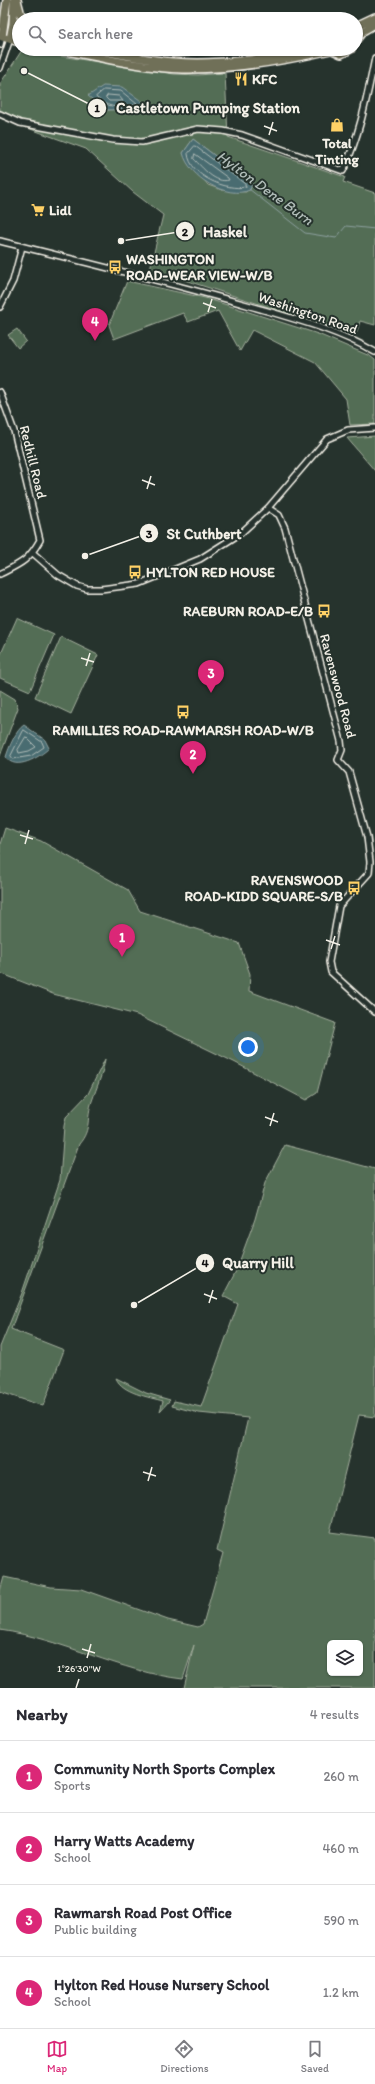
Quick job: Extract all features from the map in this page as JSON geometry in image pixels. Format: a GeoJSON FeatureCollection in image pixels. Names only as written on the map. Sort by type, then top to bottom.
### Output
{"type":"FeatureCollection","features":[{"type":"Feature","properties":{"kind":"highway"},"geometry":{"type":"LineString","coordinates":[[7,0],[2,38],[10,39],[12,36]]}},
{"type":"Feature","properties":{"kind":"highway"},"geometry":{"type":"LineString","coordinates":[[15,0],[19,12]]}},
{"type":"Feature","properties":{"kind":"highway"},"geometry":{"type":"LineString","coordinates":[[15,0],[15,12]]}},
{"type":"Feature","properties":{"kind":"highway"},"geometry":{"type":"LineString","coordinates":[[363,23],[375,18]]}},
{"type":"Feature","properties":{"kind":"highway"},"geometry":{"type":"LineString","coordinates":[[363,31],[375,24]]}},
{"type":"Feature","properties":{"kind":"highway"},"geometry":{"type":"LineString","coordinates":[[95,56],[144,65],[183,69],[212,68],[290,60],[306,56]]}},
{"type":"Feature","properties":{"kind":"highway"},"geometry":{"type":"LineString","coordinates":[[137,56],[173,62],[245,59],[268,56]]}},
{"type":"Feature","properties":{"kind":"street"},"geometry":{"type":"LineString","coordinates":[[0,45],[2,38]]}},
{"type":"Feature","properties":{"kind":"street"},"geometry":{"type":"LineString","coordinates":[[0,68],[10,39]]}},
{"type":"Feature","properties":{"kind":"street"},"geometry":{"type":"LineString","coordinates":[[0,114],[20,123],[113,140],[142,142],[198,129],[223,131],[242,136],[343,171],[360,125],[375,59]]}},
{"type":"Feature","properties":{"kind":"street","name":"Washington Road"},"geometry":{"type":"LineString","coordinates":[[0,241],[188,288],[310,324],[361,344],[375,352]]}},
{"type":"Feature","properties":{"kind":"street"},"geometry":{"type":"LineString","coordinates":[[0,307],[13,281],[22,247]]}},
{"type":"Feature","properties":{"kind":"street","name":"Redhill Road"},"geometry":{"type":"LineString","coordinates":[[0,392],[14,431],[40,540],[33,553]]}},
{"type":"Feature","properties":{"kind":"street"},"geometry":{"type":"LineString","coordinates":[[0,574],[25,561],[33,553],[58,575],[77,586],[87,589],[101,589],[139,584],[185,566],[208,555],[241,533],[268,508],[327,439],[348,430],[375,428]]}},
{"type":"Feature","properties":{"kind":"street","name":"Ravenswood Road"},"geometry":{"type":"LineString","coordinates":[[268,508],[279,516],[285,528],[341,741],[342,750],[338,760],[349,772],[370,853],[369,873],[339,906],[329,962],[331,972],[375,1012]]}},
{"type":"Feature","properties":{"kind":"green space"},"geometry":{"type":"Polygon","coordinates":[[[18,56],[60,56],[174,74],[198,75],[225,73],[228,137],[345,177],[343,182],[375,193],[375,325],[360,321],[356,335],[150,269],[163,215],[133,192],[86,149],[0,118],[0,84],[18,56]],[[88,95],[106,110],[135,109],[149,112],[88,95]],[[193,139],[183,153],[208,185],[222,190],[246,192],[252,184],[193,139]]]}},
{"type":"Feature","properties":{"kind":"green space"},"geometry":{"type":"Polygon","coordinates":[[[127,281],[205,298],[318,334],[370,356],[375,360],[375,424],[350,425],[346,399],[315,362],[252,330],[240,351],[218,311],[188,322],[183,313],[114,339],[109,325],[127,281]]]}},
{"type":"Feature","properties":{"kind":"green space"},"geometry":{"type":"Polygon","coordinates":[[[17,329],[26,341],[18,348],[8,335],[17,329]]]}},
{"type":"Feature","properties":{"kind":"green space"},"geometry":{"type":"Polygon","coordinates":[[[375,436],[375,471],[347,438],[375,436]]]}},
{"type":"Feature","properties":{"kind":"green space"},"geometry":{"type":"Polygon","coordinates":[[[17,618],[54,635],[30,691],[0,678],[0,656],[17,618]]]}},
{"type":"Feature","properties":{"kind":"green space"},"geometry":{"type":"Polygon","coordinates":[[[61,637],[98,655],[71,714],[35,697],[61,637]]]}},
{"type":"Feature","properties":{"kind":"green space"},"geometry":{"type":"Polygon","coordinates":[[[0,690],[15,699],[18,708],[0,756],[0,690]]]}},
{"type":"Feature","properties":{"kind":"green space"},"geometry":{"type":"Polygon","coordinates":[[[5,828],[41,841],[128,890],[140,911],[239,943],[250,974],[249,991],[335,1023],[317,1093],[306,1100],[234,1062],[137,1015],[53,994],[0,973],[0,844],[5,828]]]}},
{"type":"Feature","properties":{"kind":"green space"},"geometry":{"type":"Polygon","coordinates":[[[105,1059],[90,1107],[86,1133],[79,1144],[11,1329],[64,1350],[43,1406],[0,1392],[0,1347],[22,1293],[60,1180],[66,1117],[88,1094],[105,1059]]]}},
{"type":"Feature","properties":{"kind":"green space"},"geometry":{"type":"Polygon","coordinates":[[[285,1145],[375,1169],[375,1417],[359,1415],[330,1532],[375,1538],[375,1688],[184,1688],[194,1645],[183,1679],[137,1670],[46,1640],[0,1630],[0,1591],[4,1577],[51,1587],[81,1589],[168,1620],[198,1627],[203,1624],[223,1553],[217,1550],[248,1418],[199,1413],[172,1406],[174,1401],[201,1407],[238,1304],[223,1296],[236,1271],[255,1219],[265,1183],[285,1145]]]}},
{"type":"Feature","properties":{"kind":"green space"},"geometry":{"type":"Polygon","coordinates":[[[116,1378],[146,1393],[170,1400],[160,1411],[163,1401],[136,1394],[119,1383],[116,1378]]]}},
{"type":"Feature","properties":{"kind":"water"},"geometry":{"type":"Polygon","coordinates":[[[103,86],[122,87],[144,103],[149,112],[135,109],[106,110],[88,96],[103,86]]]}},
{"type":"Feature","properties":{"kind":"water"},"geometry":{"type":"Polygon","coordinates":[[[193,139],[252,184],[250,190],[230,192],[220,189],[201,178],[187,162],[183,153],[193,139]]]}},
{"type":"Feature","properties":{"kind":"water"},"geometry":{"type":"Polygon","coordinates":[[[24,725],[45,740],[49,748],[28,762],[15,763],[6,757],[16,735],[24,725]]]}},
{"type":"Feature","properties":{"kind":"waterway","name":"Hylton Dene Burn"},"geometry":{"type":"LineString","coordinates":[[249,189],[305,233],[336,238],[346,226],[375,229]]}},
{"type":"Feature","properties":{"kind":"place","name":"Castletown Pumping Station"},"geometry":{"type":"Point","coordinates":[24,71]}},
{"type":"Feature","properties":{"kind":"place","name":"KFC"},"geometry":{"type":"Point","coordinates":[241,79]}},
{"type":"Feature","properties":{"kind":"place","name":"Total Tinting"},"geometry":{"type":"Point","coordinates":[337,125]}},
{"type":"Feature","properties":{"kind":"place","name":"Lidl"},"geometry":{"type":"Point","coordinates":[38,210]}},
{"type":"Feature","properties":{"kind":"place","name":"Haskel"},"geometry":{"type":"Point","coordinates":[121,241]}},
{"type":"Feature","properties":{"kind":"place","name":"WASHINGTON ROAD-WEAR VIEW-W/B"},"geometry":{"type":"Point","coordinates":[115,267]}},
{"type":"Feature","properties":{"kind":"place","name":"Hylton Red House Nursery School"},"geometry":{"type":"Point","coordinates":[95,341]}},
{"type":"Feature","properties":{"kind":"place","name":"St Cuthbert"},"geometry":{"type":"Point","coordinates":[85,556]}},
{"type":"Feature","properties":{"kind":"place","name":"HYLTON RED HOUSE"},"geometry":{"type":"Point","coordinates":[135,572]}},
{"type":"Feature","properties":{"kind":"place","name":"RAEBURN ROAD-E/B"},"geometry":{"type":"Point","coordinates":[324,611]}},
{"type":"Feature","properties":{"kind":"place","name":"Rawmarsh Road Post Office"},"geometry":{"type":"Point","coordinates":[211,693]}},
{"type":"Feature","properties":{"kind":"place","name":"RAMILLIES ROAD-RAWMARSH ROAD-W/B"},"geometry":{"type":"Point","coordinates":[183,712]}},
{"type":"Feature","properties":{"kind":"place","name":"Harry Watts Academy"},"geometry":{"type":"Point","coordinates":[193,774]}},
{"type":"Feature","properties":{"kind":"place","name":"RAVENSWOOD ROAD-KIDD SQUARE-S/B"},"geometry":{"type":"Point","coordinates":[354,888]}},
{"type":"Feature","properties":{"kind":"place","name":"Community North Sports Complex"},"geometry":{"type":"Point","coordinates":[122,957]}},
{"type":"Feature","properties":{"kind":"place","name":"Quarry Hill"},"geometry":{"type":"Point","coordinates":[134,1305]}}]}
